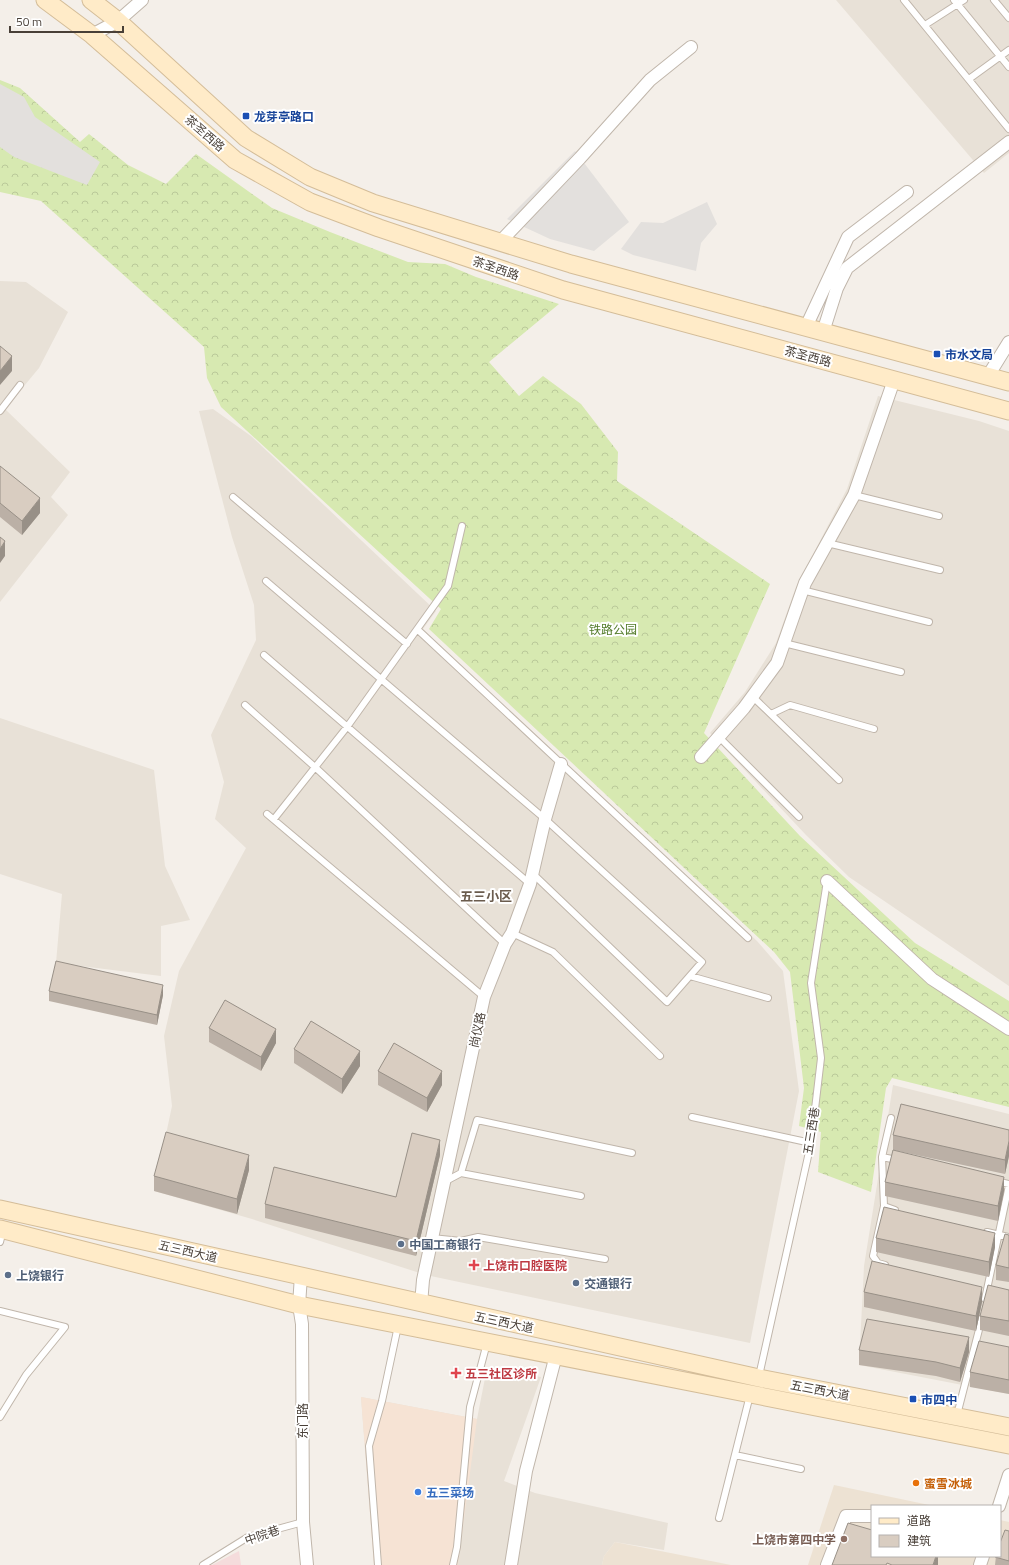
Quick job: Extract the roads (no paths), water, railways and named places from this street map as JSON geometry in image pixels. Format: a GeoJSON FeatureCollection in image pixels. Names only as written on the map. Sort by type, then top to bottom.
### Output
{"type":"FeatureCollection","features":[{"type":"Feature","properties":{"kind":"main road","name":"茶圣西路"},"geometry":{"type":"LineString","coordinates":[[45,0],[92,35],[235,160],[310,202],[380,228],[563,290],[1009,411]]}},
{"type":"Feature","properties":{"kind":"main road","name":"茶圣西路"},"geometry":{"type":"LineString","coordinates":[[91,0],[118,22],[246,138],[310,177],[373,203],[571,264],[1009,382]]}},
{"type":"Feature","properties":{"kind":"main road","name":"五三西大道"},"geometry":{"type":"LineString","coordinates":[[0,1209],[301,1276],[344,1284],[421,1304],[759,1378],[1009,1427]]}},
{"type":"Feature","properties":{"kind":"main road","name":"五三西大道"},"geometry":{"type":"LineString","coordinates":[[1,1234],[299,1305],[488,1341],[1009,1445]]}},
{"type":"Feature","properties":{"kind":"street"},"geometry":{"type":"LineString","coordinates":[[92,35],[118,22],[142,0]]}},
{"type":"Feature","properties":{"kind":"street"},"geometry":{"type":"LineString","coordinates":[[500,242],[580,158],[650,80],[691,47]]}},
{"type":"Feature","properties":{"kind":"street"},"geometry":{"type":"LineString","coordinates":[[824,332],[837,288],[847,268],[1009,142]]}},
{"type":"Feature","properties":{"kind":"street"},"geometry":{"type":"LineString","coordinates":[[806,327],[848,237],[907,192]]}},
{"type":"Feature","properties":{"kind":"street"},"geometry":{"type":"LineString","coordinates":[[988,376],[1009,342]]}},
{"type":"Feature","properties":{"kind":"street"},"geometry":{"type":"LineString","coordinates":[[701,757],[752,697],[777,663],[802,590],[854,495],[894,380]]}},
{"type":"Feature","properties":{"kind":"street","name":"尚仪路"},"geometry":{"type":"LineString","coordinates":[[421,1304],[423,1280],[484,997],[505,944],[512,932],[531,878],[545,819],[561,764]]}},
{"type":"Feature","properties":{"kind":"street"},"geometry":{"type":"LineString","coordinates":[[827,881],[932,979],[1009,1028]]}},
{"type":"Feature","properties":{"kind":"street","name":"东门路"},"geometry":{"type":"LineString","coordinates":[[301,1276],[299,1305],[302,1324],[303,1522],[307,1565]]}},
{"type":"Feature","properties":{"kind":"street"},"geometry":{"type":"LineString","coordinates":[[511,1565],[526,1471],[556,1355]]}},
{"type":"Feature","properties":{"kind":"street"},"geometry":{"type":"LineString","coordinates":[[999,1505],[1009,1475]]}},
{"type":"Feature","properties":{"kind":"street"},"geometry":{"type":"LineString","coordinates":[[827,1565],[846,1516],[871,1516]]}},
{"type":"Feature","properties":{"kind":"lane"},"geometry":{"type":"LineString","coordinates":[[904,0],[1009,129]]}},
{"type":"Feature","properties":{"kind":"lane"},"geometry":{"type":"LineString","coordinates":[[925,25],[956,2],[964,0]]}},
{"type":"Feature","properties":{"kind":"lane"},"geometry":{"type":"LineString","coordinates":[[994,0],[1009,18]]}},
{"type":"Feature","properties":{"kind":"lane"},"geometry":{"type":"LineString","coordinates":[[956,2],[1009,67]]}},
{"type":"Feature","properties":{"kind":"lane"},"geometry":{"type":"LineString","coordinates":[[969,79],[1009,50]]}},
{"type":"Feature","properties":{"kind":"lane"},"geometry":{"type":"LineString","coordinates":[[0,411],[20,385]]}},
{"type":"Feature","properties":{"kind":"lane"},"geometry":{"type":"LineString","coordinates":[[854,495],[939,516]]}},
{"type":"Feature","properties":{"kind":"lane"},"geometry":{"type":"LineString","coordinates":[[233,497],[407,644]]}},
{"type":"Feature","properties":{"kind":"lane"},"geometry":{"type":"LineString","coordinates":[[274,819],[316,768],[347,727],[418,630],[448,586],[462,526]]}},
{"type":"Feature","properties":{"kind":"lane"},"geometry":{"type":"LineString","coordinates":[[827,543],[940,570]]}},
{"type":"Feature","properties":{"kind":"lane"},"geometry":{"type":"LineString","coordinates":[[264,655],[347,727],[531,878],[667,1002],[702,962],[545,819],[266,581]]}},
{"type":"Feature","properties":{"kind":"lane"},"geometry":{"type":"LineString","coordinates":[[802,590],[929,622]]}},
{"type":"Feature","properties":{"kind":"lane"},"geometry":{"type":"LineString","coordinates":[[418,630],[748,938]]}},
{"type":"Feature","properties":{"kind":"lane"},"geometry":{"type":"LineString","coordinates":[[784,643],[901,672]]}},
{"type":"Feature","properties":{"kind":"lane"},"geometry":{"type":"LineString","coordinates":[[752,697],[839,780]]}},
{"type":"Feature","properties":{"kind":"lane"},"geometry":{"type":"LineString","coordinates":[[245,705],[316,768],[505,944]]}},
{"type":"Feature","properties":{"kind":"lane"},"geometry":{"type":"LineString","coordinates":[[771,714],[790,705],[874,729]]}},
{"type":"Feature","properties":{"kind":"lane"},"geometry":{"type":"LineString","coordinates":[[719,737],[799,817]]}},
{"type":"Feature","properties":{"kind":"lane"},"geometry":{"type":"LineString","coordinates":[[267,814],[484,997]]}},
{"type":"Feature","properties":{"kind":"lane","name":"五三西巷"},"geometry":{"type":"LineString","coordinates":[[759,1378],[811,1143],[821,1058],[810,983],[827,881]]}},
{"type":"Feature","properties":{"kind":"lane"},"geometry":{"type":"LineString","coordinates":[[512,932],[553,952],[660,1056]]}},
{"type":"Feature","properties":{"kind":"lane"},"geometry":{"type":"LineString","coordinates":[[690,976],[768,998]]}},
{"type":"Feature","properties":{"kind":"lane"},"geometry":{"type":"LineString","coordinates":[[692,1117],[811,1143]]}},
{"type":"Feature","properties":{"kind":"lane"},"geometry":{"type":"LineString","coordinates":[[891,1118],[882,1157],[884,1206],[873,1256],[878,1263],[892,1266]]}},
{"type":"Feature","properties":{"kind":"lane"},"geometry":{"type":"LineString","coordinates":[[461,1173],[477,1120],[632,1153]]}},
{"type":"Feature","properties":{"kind":"lane"},"geometry":{"type":"LineString","coordinates":[[882,1157],[904,1162]]}},
{"type":"Feature","properties":{"kind":"lane"},"geometry":{"type":"LineString","coordinates":[[444,1182],[461,1173],[581,1196]]}},
{"type":"Feature","properties":{"kind":"lane"},"geometry":{"type":"LineString","coordinates":[[956,1417],[979,1343],[997,1235],[1009,1184],[987,1179]]}},
{"type":"Feature","properties":{"kind":"lane"},"geometry":{"type":"LineString","coordinates":[[884,1206],[898,1211]]}},
{"type":"Feature","properties":{"kind":"lane"},"geometry":{"type":"LineString","coordinates":[[982,1231],[1009,1237]]}},
{"type":"Feature","properties":{"kind":"lane"},"geometry":{"type":"LineString","coordinates":[[432,1238],[460,1241],[478,1237],[605,1260]]}},
{"type":"Feature","properties":{"kind":"lane"},"geometry":{"type":"LineString","coordinates":[[980,1287],[994,1290]]}},
{"type":"Feature","properties":{"kind":"lane"},"geometry":{"type":"LineString","coordinates":[[0,1311],[65,1327],[26,1375],[0,1417]]}},
{"type":"Feature","properties":{"kind":"lane"},"geometry":{"type":"LineString","coordinates":[[378,1565],[369,1446],[382,1401],[398,1324]]}},
{"type":"Feature","properties":{"kind":"lane"},"geometry":{"type":"LineString","coordinates":[[453,1565],[457,1547],[470,1407],[488,1341]]}},
{"type":"Feature","properties":{"kind":"lane"},"geometry":{"type":"LineString","coordinates":[[968,1342],[979,1343]]}},
{"type":"Feature","properties":{"kind":"lane"},"geometry":{"type":"LineString","coordinates":[[718,1518],[750,1394]]}},
{"type":"Feature","properties":{"kind":"lane"},"geometry":{"type":"LineString","coordinates":[[735,1455],[801,1470]]}},
{"type":"Feature","properties":{"kind":"lane","name":"中院巷"},"geometry":{"type":"LineString","coordinates":[[203,1565],[248,1537],[303,1522]]}},
{"type":"Feature","properties":{"kind":"place","name":"龙芽亭路口"},"geometry":{"type":"Point","coordinates":[246,116]}},
{"type":"Feature","properties":{"kind":"place","name":"市水文局"},"geometry":{"type":"Point","coordinates":[937,354]}},
{"type":"Feature","properties":{"kind":"place","name":"中国工商银行"},"geometry":{"type":"Point","coordinates":[401,1244]}},
{"type":"Feature","properties":{"kind":"place","name":"上饶市口腔医院"},"geometry":{"type":"Point","coordinates":[474,1265]}},
{"type":"Feature","properties":{"kind":"place","name":"上饶银行"},"geometry":{"type":"Point","coordinates":[8,1275]}},
{"type":"Feature","properties":{"kind":"place","name":"交通银行"},"geometry":{"type":"Point","coordinates":[576,1283]}},
{"type":"Feature","properties":{"kind":"place","name":"五三社区诊所"},"geometry":{"type":"Point","coordinates":[456,1373]}},
{"type":"Feature","properties":{"kind":"place","name":"市四中"},"geometry":{"type":"Point","coordinates":[913,1399]}},
{"type":"Feature","properties":{"kind":"place","name":"蜜雪冰城"},"geometry":{"type":"Point","coordinates":[916,1483]}},
{"type":"Feature","properties":{"kind":"place","name":"五三菜场"},"geometry":{"type":"Point","coordinates":[418,1492]}},
{"type":"Feature","properties":{"kind":"place","name":"上饶市第四中学"},"geometry":{"type":"Point","coordinates":[844,1539]}},
{"type":"Feature","properties":{"kind":"district","name":"五三小区"},"geometry":{"type":"Point","coordinates":[486,896]}},
{"type":"Feature","properties":{"kind":"park label","name":"铁路公园"},"geometry":{"type":"Point","coordinates":[613,629]}}]}
